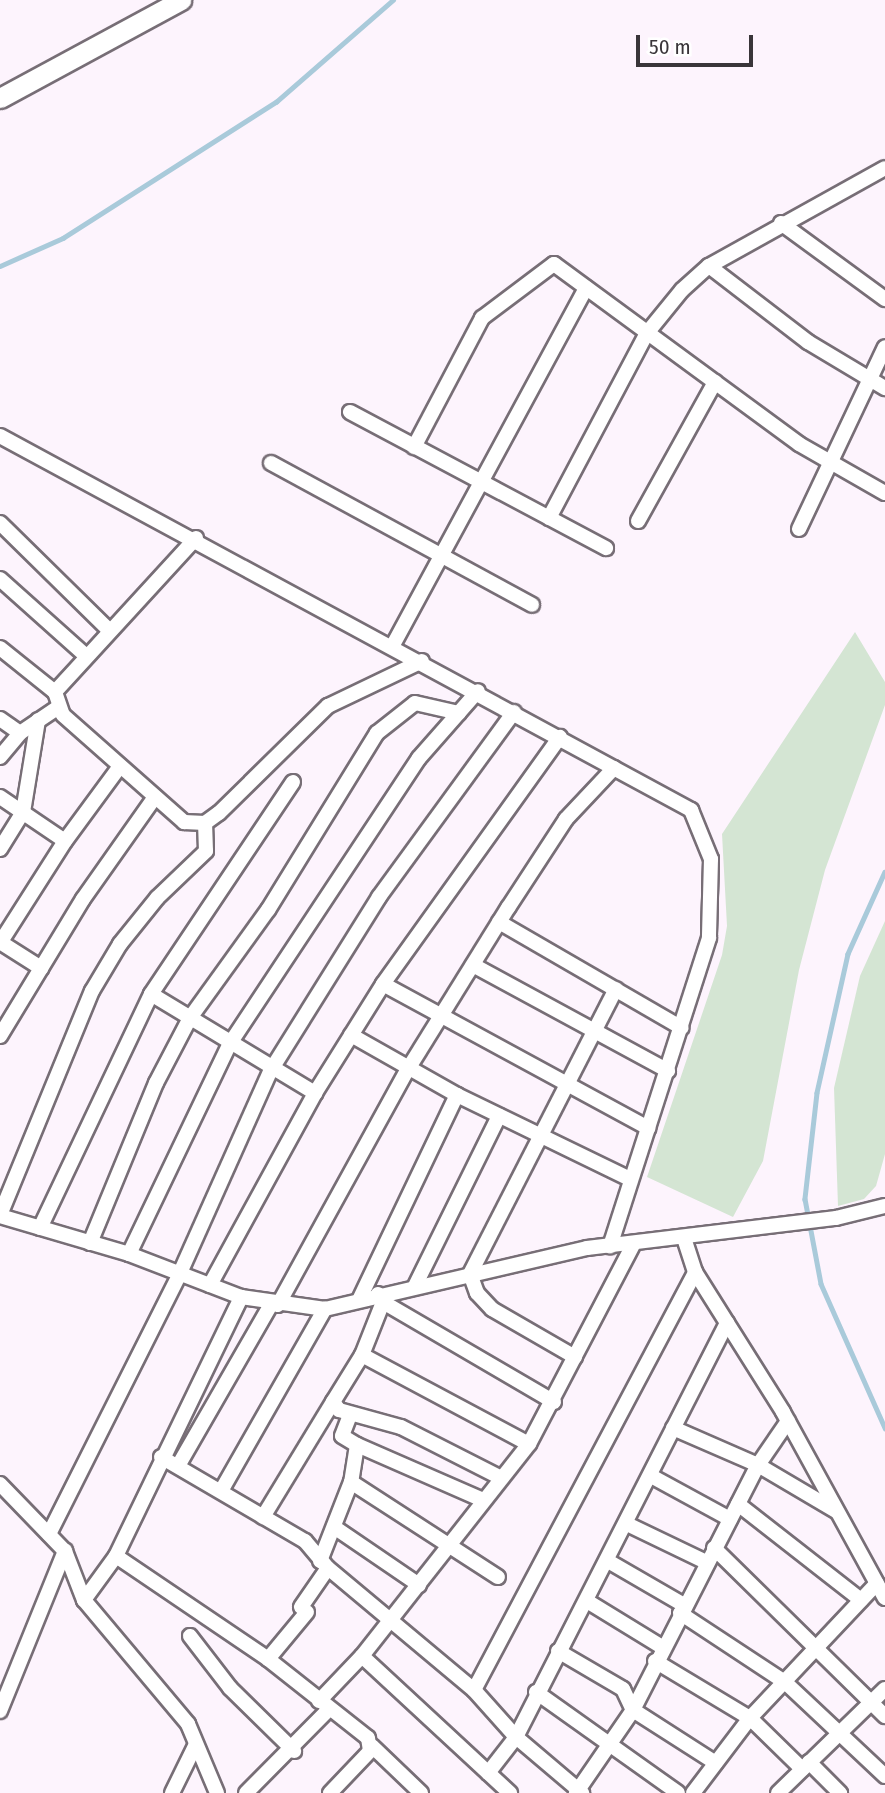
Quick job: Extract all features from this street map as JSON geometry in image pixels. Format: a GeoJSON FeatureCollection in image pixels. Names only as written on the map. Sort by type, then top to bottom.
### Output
{"type":"FeatureCollection","features":[{"type":"Feature","properties":{"kind":"street"},"geometry":{"type":"LineString","coordinates":[[0,98],[181,0]]}},
{"type":"Feature","properties":{"kind":"street"},"geometry":{"type":"LineString","coordinates":[[549,518],[648,333],[709,266],[781,223],[885,168]]}},
{"type":"Feature","properties":{"kind":"street"},"geometry":{"type":"LineString","coordinates":[[781,223],[885,299]]}},
{"type":"Feature","properties":{"kind":"street"},"geometry":{"type":"LineString","coordinates":[[414,447],[482,318],[554,264],[832,466],[885,493]]}},
{"type":"Feature","properties":{"kind":"street"},"geometry":{"type":"LineString","coordinates":[[709,266],[808,342],[878,385]]}},
{"type":"Feature","properties":{"kind":"street"},"geometry":{"type":"LineString","coordinates":[[393,645],[586,288]]}},
{"type":"Feature","properties":{"kind":"street"},"geometry":{"type":"LineString","coordinates":[[799,529],[878,385],[885,347]]}},
{"type":"Feature","properties":{"kind":"street"},"geometry":{"type":"LineString","coordinates":[[638,521],[715,382]]}},
{"type":"Feature","properties":{"kind":"street"},"geometry":{"type":"LineString","coordinates":[[350,412],[606,548]]}},
{"type":"Feature","properties":{"kind":"street"},"geometry":{"type":"LineString","coordinates":[[0,436],[196,538],[691,810],[711,859],[709,938],[610,1246]]}},
{"type":"Feature","properties":{"kind":"street"},"geometry":{"type":"LineString","coordinates":[[271,463],[531,605]]}},
{"type":"Feature","properties":{"kind":"street"},"geometry":{"type":"LineString","coordinates":[[0,523],[108,630]]}},
{"type":"Feature","properties":{"kind":"street"},"geometry":{"type":"LineString","coordinates":[[55,692],[85,655],[196,538]]}},
{"type":"Feature","properties":{"kind":"street"},"geometry":{"type":"LineString","coordinates":[[0,579],[85,655]]}},
{"type":"Feature","properties":{"kind":"street"},"geometry":{"type":"LineString","coordinates":[[0,648],[55,692],[57,708],[184,822],[205,823],[328,706],[422,661]]}},
{"type":"Feature","properties":{"kind":"street"},"geometry":{"type":"LineString","coordinates":[[129,1254],[229,1045],[419,758],[478,691]]}},
{"type":"Feature","properties":{"kind":"street"},"geometry":{"type":"LineString","coordinates":[[90,1243],[156,1083],[190,1018],[268,910],[377,733],[415,703],[459,713]]}},
{"type":"Feature","properties":{"kind":"street"},"geometry":{"type":"LineString","coordinates":[[0,757],[20,733],[57,708]]}},
{"type":"Feature","properties":{"kind":"street"},"geometry":{"type":"LineString","coordinates":[[49,1534],[180,1273],[271,1070],[379,897],[514,712]]}},
{"type":"Feature","properties":{"kind":"street"},"geometry":{"type":"LineString","coordinates":[[0,719],[20,733]]}},
{"type":"Feature","properties":{"kind":"street"},"geometry":{"type":"LineString","coordinates":[[0,849],[23,812],[38,720]]}},
{"type":"Feature","properties":{"kind":"street"},"geometry":{"type":"LineString","coordinates":[[210,1285],[315,1093],[383,984],[560,737]]}},
{"type":"Feature","properties":{"kind":"street"},"geometry":{"type":"LineString","coordinates":[[41,968],[0,943],[65,841],[120,766]]}},
{"type":"Feature","properties":{"kind":"street"},"geometry":{"type":"LineString","coordinates":[[178,1466],[408,1069],[442,1019],[499,922],[566,819],[614,768]]}},
{"type":"Feature","properties":{"kind":"street"},"geometry":{"type":"LineString","coordinates":[[40,1228],[152,994],[293,782]]}},
{"type":"Feature","properties":{"kind":"street"},"geometry":{"type":"LineString","coordinates":[[0,797],[65,841]]}},
{"type":"Feature","properties":{"kind":"street"},"geometry":{"type":"LineString","coordinates":[[0,1036],[41,968],[155,797]]}},
{"type":"Feature","properties":{"kind":"street"},"geometry":{"type":"LineString","coordinates":[[205,823],[206,851],[149,907],[92,991],[0,1216],[129,1254],[241,1297],[274,1304],[325,1309],[359,1298],[380,1298],[415,1286],[610,1246],[684,1238],[780,1222],[836,1218],[885,1206]]}},
{"type":"Feature","properties":{"kind":"street"},"geometry":{"type":"LineString","coordinates":[[499,922],[682,1028]]}},
{"type":"Feature","properties":{"kind":"street"},"geometry":{"type":"LineString","coordinates":[[473,965],[668,1071]]}},
{"type":"Feature","properties":{"kind":"street"},"geometry":{"type":"LineString","coordinates":[[383,984],[442,1019],[648,1128]]}},
{"type":"Feature","properties":{"kind":"street"},"geometry":{"type":"LineString","coordinates":[[575,1357],[492,1309],[477,1293],[470,1274],[616,989]]}},
{"type":"Feature","properties":{"kind":"street"},"geometry":{"type":"LineString","coordinates":[[152,994],[229,1045],[315,1093]]}},
{"type":"Feature","properties":{"kind":"street"},"geometry":{"type":"LineString","coordinates":[[351,1035],[457,1096],[630,1179]]}},
{"type":"Feature","properties":{"kind":"street"},"geometry":{"type":"LineString","coordinates":[[359,1298],[457,1096]]}},
{"type":"Feature","properties":{"kind":"street"},"geometry":{"type":"LineString","coordinates":[[415,1286],[499,1116]]}},
{"type":"Feature","properties":{"kind":"street"},"geometry":{"type":"LineString","coordinates":[[684,1238],[695,1272],[788,1421],[885,1598]]}},
{"type":"Feature","properties":{"kind":"street"},"geometry":{"type":"LineString","coordinates":[[246,1793],[294,1751],[324,1705],[387,1621],[453,1544],[483,1500],[528,1444],[554,1402],[633,1245]]}},
{"type":"Feature","properties":{"kind":"street"},"geometry":{"type":"LineString","coordinates":[[474,1690],[695,1272]]}},
{"type":"Feature","properties":{"kind":"street"},"geometry":{"type":"LineString","coordinates":[[84,1600],[116,1556],[161,1457],[241,1297]]}},
{"type":"Feature","properties":{"kind":"street"},"geometry":{"type":"LineString","coordinates":[[264,1517],[362,1355],[380,1298]]}},
{"type":"Feature","properties":{"kind":"street"},"geometry":{"type":"LineString","coordinates":[[380,1298],[554,1402]]}},
{"type":"Feature","properties":{"kind":"street"},"geometry":{"type":"LineString","coordinates":[[221,1491],[325,1309]]}},
{"type":"Feature","properties":{"kind":"street"},"geometry":{"type":"LineString","coordinates":[[488,1773],[516,1737],[536,1692],[608,1561],[727,1323]]}},
{"type":"Feature","properties":{"kind":"street"},"geometry":{"type":"LineString","coordinates":[[362,1355],[528,1444]]}},
{"type":"Feature","properties":{"kind":"street"},"geometry":{"type":"LineString","coordinates":[[333,1402],[350,1415],[401,1427],[502,1478]]}},
{"type":"Feature","properties":{"kind":"street"},"geometry":{"type":"LineString","coordinates":[[350,1415],[342,1436],[483,1500]]}},
{"type":"Feature","properties":{"kind":"street"},"geometry":{"type":"LineString","coordinates":[[161,1457],[305,1541],[324,1564],[387,1621],[474,1690],[516,1737],[579,1792],[633,1710],[662,1647],[758,1465],[788,1421]]}},
{"type":"Feature","properties":{"kind":"street"},"geometry":{"type":"LineString","coordinates":[[673,1429],[758,1465],[837,1512]]}},
{"type":"Feature","properties":{"kind":"street"},"geometry":{"type":"LineString","coordinates":[[268,1659],[304,1610],[324,1564],[351,1482],[357,1445]]}},
{"type":"Feature","properties":{"kind":"street"},"geometry":{"type":"LineString","coordinates":[[651,1476],[730,1519]]}},
{"type":"Feature","properties":{"kind":"street"},"geometry":{"type":"LineString","coordinates":[[351,1482],[453,1544],[498,1577]]}},
{"type":"Feature","properties":{"kind":"street"},"geometry":{"type":"LineString","coordinates":[[0,1484],[65,1551],[84,1600],[188,1724],[217,1793]]}},
{"type":"Feature","properties":{"kind":"street"},"geometry":{"type":"LineString","coordinates":[[738,1504],[861,1600]]}},
{"type":"Feature","properties":{"kind":"street"},"geometry":{"type":"LineString","coordinates":[[627,1524],[706,1562]]}},
{"type":"Feature","properties":{"kind":"street"},"geometry":{"type":"LineString","coordinates":[[334,1527],[419,1585]]}},
{"type":"Feature","properties":{"kind":"street"},"geometry":{"type":"LineString","coordinates":[[714,1548],[818,1646],[885,1716]]}},
{"type":"Feature","properties":{"kind":"street"},"geometry":{"type":"LineString","coordinates":[[0,1711],[65,1551]]}},
{"type":"Feature","properties":{"kind":"street"},"geometry":{"type":"LineString","coordinates":[[116,1556],[268,1659],[372,1746],[421,1793]]}},
{"type":"Feature","properties":{"kind":"street"},"geometry":{"type":"LineString","coordinates":[[608,1561],[682,1609],[786,1683],[841,1731],[885,1776]]}},
{"type":"Feature","properties":{"kind":"street"},"geometry":{"type":"LineString","coordinates":[[693,1793],[750,1718],[786,1683],[877,1583]]}},
{"type":"Feature","properties":{"kind":"street"},"geometry":{"type":"LineString","coordinates":[[587,1601],[662,1647]]}},
{"type":"Feature","properties":{"kind":"street"},"geometry":{"type":"LineString","coordinates":[[190,1636],[230,1688],[294,1751]]}},
{"type":"Feature","properties":{"kind":"street"},"geometry":{"type":"LineString","coordinates":[[558,1651],[623,1689],[633,1710],[716,1763]]}},
{"type":"Feature","properties":{"kind":"street"},"geometry":{"type":"LineString","coordinates":[[362,1656],[510,1793]]}},
{"type":"Feature","properties":{"kind":"street"},"geometry":{"type":"LineString","coordinates":[[655,1661],[750,1718],[840,1793]]}},
{"type":"Feature","properties":{"kind":"street"},"geometry":{"type":"LineString","coordinates":[[778,1793],[885,1689]]}},
{"type":"Feature","properties":{"kind":"street"},"geometry":{"type":"LineString","coordinates":[[536,1692],[609,1748],[678,1793]]}},
{"type":"Feature","properties":{"kind":"street"},"geometry":{"type":"LineString","coordinates":[[172,1793],[195,1746]]}},
{"type":"Feature","properties":{"kind":"street"},"geometry":{"type":"LineString","coordinates":[[330,1793],[372,1746]]}},
{"type":"Feature","properties":{"kind":"green space"},"geometry":{"type":"Polygon","coordinates":[[[855,632],[885,682],[885,705],[825,870],[799,970],[763,1161],[733,1217],[647,1177],[722,955],[727,926],[722,834],[855,632]]]}},
{"type":"Feature","properties":{"kind":"green space"},"geometry":{"type":"Polygon","coordinates":[[[885,921],[885,1154],[876,1186],[864,1199],[838,1206],[834,1088],[860,976],[885,921]]]}},
{"type":"Feature","properties":{"kind":"waterway"},"geometry":{"type":"LineString","coordinates":[[0,266],[63,238],[276,102],[393,0]]}},
{"type":"Feature","properties":{"kind":"waterway"},"geometry":{"type":"LineString","coordinates":[[885,872],[848,954],[817,1093],[805,1199],[821,1284],[885,1428]]}}]}
